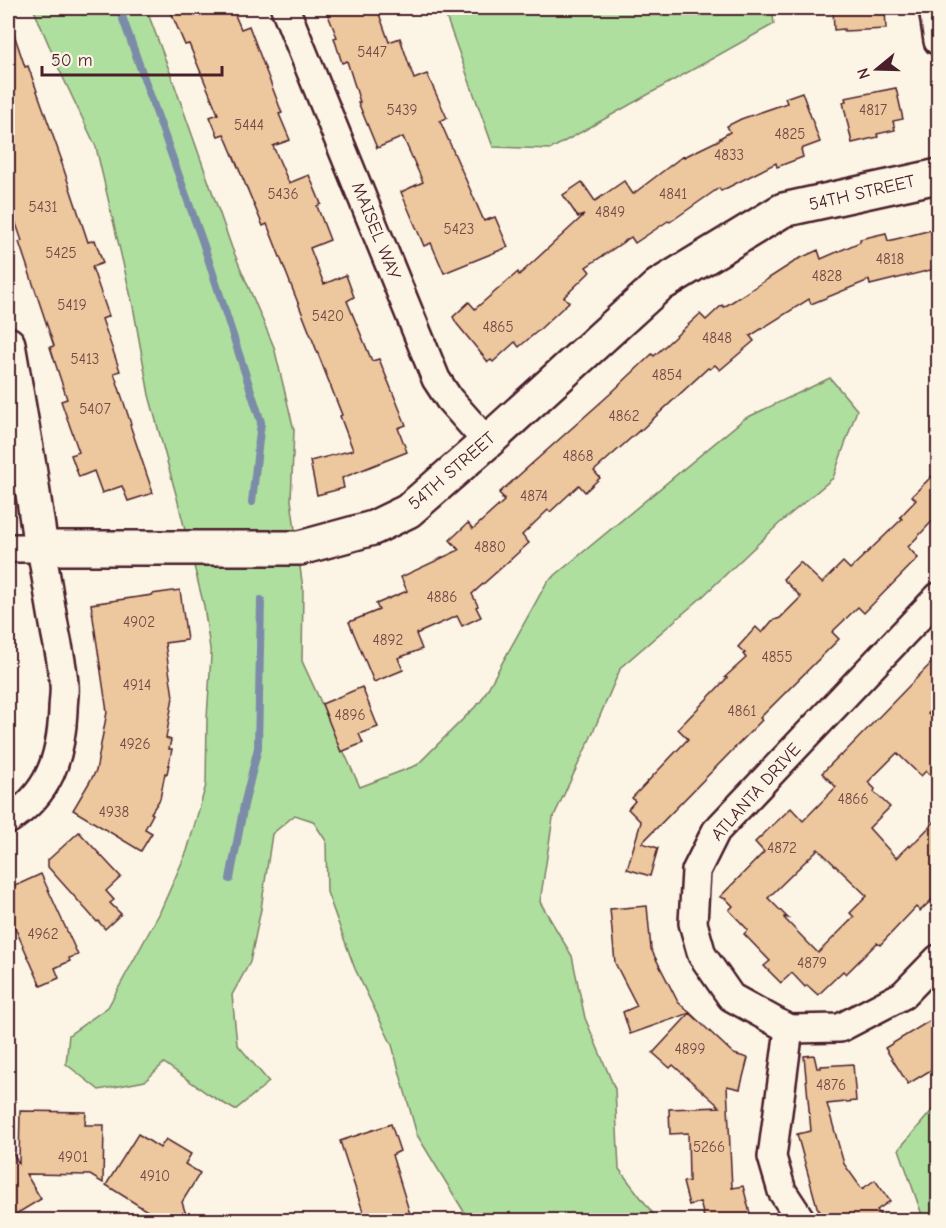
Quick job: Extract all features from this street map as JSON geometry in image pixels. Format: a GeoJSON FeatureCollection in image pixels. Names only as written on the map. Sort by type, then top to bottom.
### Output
{"type":"FeatureCollection","features":[{"type":"Feature","properties":{"kind":"street","name":"MAISEL WAY"},"geometry":{"type":"LineString","coordinates":[[285,8],[436,379],[449,399],[487,442]]}},
{"type":"Feature","properties":{"kind":"street"},"geometry":{"type":"LineString","coordinates":[[933,8],[939,41]]}},
{"type":"Feature","properties":{"kind":"street","name":"54TH STREET"},"geometry":{"type":"LineString","coordinates":[[41,548],[300,548],[373,528],[408,511],[658,286],[783,210],[939,176]]}},
{"type":"Feature","properties":{"kind":"street"},"geometry":{"type":"LineString","coordinates":[[8,344],[64,683],[62,736],[58,754],[42,788],[16,815],[8,820]]}},
{"type":"Feature","properties":{"kind":"street"},"geometry":{"type":"LineString","coordinates":[[8,548],[41,548]]}},
{"type":"Feature","properties":{"kind":"street","name":"ATLANTA DRIVE"},"geometry":{"type":"LineString","coordinates":[[789,1029],[731,997],[702,956],[693,923],[696,871],[716,831],[939,597]]}},
{"type":"Feature","properties":{"kind":"street"},"geometry":{"type":"LineString","coordinates":[[801,1221],[782,1191],[772,1157],[789,1029],[840,1028],[903,995],[939,959]]}},
{"type":"Feature","properties":{"kind":"green space"},"geometry":{"type":"Polygon","coordinates":[[[33,8],[146,8],[232,248],[274,347],[294,430],[291,500],[303,589],[302,661],[360,787],[417,765],[481,701],[547,582],[744,419],[830,378],[857,410],[833,478],[621,667],[553,818],[540,902],[572,956],[585,1018],[615,1089],[619,1169],[658,1220],[469,1220],[417,1135],[392,1045],[355,969],[327,892],[326,841],[313,821],[295,815],[272,834],[261,909],[250,962],[232,995],[237,1044],[269,1082],[235,1110],[164,1063],[145,1081],[99,1090],[66,1064],[69,1035],[108,1007],[159,914],[187,851],[206,785],[211,656],[204,606],[149,395],[133,306],[96,147],[33,8]]]}},
{"type":"Feature","properties":{"kind":"green space"},"geometry":{"type":"Polygon","coordinates":[[[443,8],[772,8],[774,24],[551,149],[493,147],[443,8]]]}},
{"type":"Feature","properties":{"kind":"green space"},"geometry":{"type":"Polygon","coordinates":[[[935,1107],[938,1107],[938,1220],[927,1220],[922,1215],[899,1149],[935,1107]]]}},
{"type":"Feature","properties":{"kind":"building"},"geometry":{"type":"Polygon","coordinates":[[[169,8],[232,8],[241,29],[249,26],[290,140],[273,146],[289,183],[309,175],[321,204],[317,206],[330,240],[310,248],[324,284],[346,275],[354,297],[347,301],[372,361],[379,359],[406,425],[398,428],[407,452],[342,478],[344,488],[317,495],[310,461],[353,450],[340,416],[342,415],[267,224],[263,226],[224,134],[218,136],[210,117],[218,114],[189,44],[185,45],[169,8]]]}},
{"type":"Feature","properties":{"kind":"building"},"geometry":{"type":"Polygon","coordinates":[[[325,8],[377,8],[389,42],[400,38],[414,79],[427,74],[447,118],[440,121],[484,221],[495,217],[508,247],[444,273],[431,243],[424,246],[401,192],[423,182],[403,137],[377,148],[358,102],[360,102],[347,61],[342,63],[334,38],[337,37],[325,8]]]}},
{"type":"Feature","properties":{"kind":"building"},"geometry":{"type":"Polygon","coordinates":[[[833,8],[885,8],[886,29],[834,30],[833,8]]]}},
{"type":"Feature","properties":{"kind":"building"},"geometry":{"type":"Polygon","coordinates":[[[8,25],[11,25],[25,67],[28,66],[88,242],[95,240],[103,263],[92,267],[109,316],[102,319],[120,371],[114,373],[153,493],[128,501],[122,486],[102,493],[94,471],[79,477],[71,455],[79,452],[61,401],[67,399],[50,347],[54,346],[19,242],[22,241],[8,200],[8,25]]]}},
{"type":"Feature","properties":{"kind":"building"},"geometry":{"type":"Polygon","coordinates":[[[896,88],[903,119],[893,121],[895,130],[852,143],[843,102],[846,101],[845,98],[896,88]]]}},
{"type":"Feature","properties":{"kind":"building"},"geometry":{"type":"Polygon","coordinates":[[[802,92],[820,142],[801,149],[803,157],[777,167],[776,163],[721,191],[719,188],[635,243],[631,237],[586,267],[590,272],[564,297],[569,302],[519,347],[515,342],[493,362],[491,360],[488,362],[457,324],[453,317],[469,302],[475,309],[518,272],[519,275],[584,215],[578,217],[563,195],[582,182],[595,201],[624,181],[633,194],[683,156],[721,139],[730,132],[727,126],[787,103],[785,98],[802,92]]]}},
{"type":"Feature","properties":{"kind":"building"},"geometry":{"type":"Polygon","coordinates":[[[939,228],[939,268],[870,285],[869,280],[811,304],[809,299],[750,336],[754,341],[720,370],[715,365],[708,368],[594,471],[600,478],[585,492],[579,485],[522,535],[529,543],[472,594],[481,617],[462,626],[457,616],[416,634],[422,649],[398,658],[403,670],[374,682],[349,622],[379,610],[376,604],[407,591],[401,577],[459,550],[450,540],[468,523],[473,529],[504,501],[499,493],[652,354],[654,356],[700,314],[706,320],[722,305],[724,307],[794,261],[818,250],[821,259],[860,242],[860,239],[886,233],[888,241],[939,228]]]}},
{"type":"Feature","properties":{"kind":"building"},"geometry":{"type":"Polygon","coordinates":[[[939,469],[939,514],[908,547],[918,558],[864,613],[858,607],[832,632],[839,639],[760,718],[762,720],[642,843],[658,848],[650,876],[627,869],[641,822],[628,809],[635,801],[632,798],[688,739],[678,729],[727,678],[725,677],[746,658],[743,654],[745,653],[738,647],[756,627],[762,633],[772,621],[780,618],[801,597],[783,579],[800,562],[822,583],[843,562],[850,569],[902,519],[900,517],[916,500],[912,496],[939,469]]]}},
{"type":"Feature","properties":{"kind":"building"},"geometry":{"type":"Polygon","coordinates":[[[180,590],[187,640],[165,643],[173,697],[166,738],[171,740],[169,749],[172,749],[160,799],[145,829],[152,833],[141,851],[73,810],[96,771],[107,712],[91,604],[180,590]]]}},
{"type":"Feature","properties":{"kind":"building"},"geometry":{"type":"Polygon","coordinates":[[[939,655],[939,702],[928,713],[939,724],[939,783],[926,771],[921,776],[897,753],[868,782],[875,789],[874,792],[890,807],[869,828],[896,858],[939,817],[939,893],[920,911],[916,907],[880,945],[877,943],[846,974],[843,971],[818,995],[807,985],[805,987],[792,973],[781,983],[764,966],[770,961],[744,934],[748,930],[729,910],[733,906],[720,897],[764,852],[755,842],[791,808],[803,821],[836,787],[822,773],[939,655]],[[818,849],[768,898],[818,953],[854,917],[850,913],[867,896],[818,849]]]}},
{"type":"Feature","properties":{"kind":"building"},"geometry":{"type":"Polygon","coordinates":[[[362,687],[378,727],[359,734],[363,743],[341,752],[322,704],[362,687]]]}},
{"type":"Feature","properties":{"kind":"building"},"geometry":{"type":"Polygon","coordinates":[[[79,832],[121,877],[106,891],[114,900],[110,903],[121,914],[105,929],[48,867],[48,860],[79,832]]]}},
{"type":"Feature","properties":{"kind":"building"},"geometry":{"type":"Polygon","coordinates":[[[41,874],[78,955],[69,958],[70,961],[55,968],[59,978],[41,986],[8,912],[8,889],[41,874]]]}},
{"type":"Feature","properties":{"kind":"building"},"geometry":{"type":"Polygon","coordinates":[[[647,906],[651,949],[678,1002],[690,1013],[630,1034],[623,1012],[637,1006],[615,963],[610,909],[647,906]]]}},
{"type":"Feature","properties":{"kind":"building"},"geometry":{"type":"Polygon","coordinates":[[[690,1013],[734,1054],[748,1058],[740,1089],[727,1086],[732,1188],[743,1186],[752,1221],[705,1221],[700,1202],[689,1205],[683,1182],[689,1181],[688,1133],[670,1134],[669,1109],[720,1107],[673,1065],[670,1068],[653,1053],[690,1013]]]}},
{"type":"Feature","properties":{"kind":"building"},"geometry":{"type":"Polygon","coordinates":[[[939,1015],[939,1065],[908,1084],[885,1048],[939,1015]]]}},
{"type":"Feature","properties":{"kind":"building"},"geometry":{"type":"Polygon","coordinates":[[[814,1055],[817,1068],[853,1064],[856,1101],[827,1104],[844,1164],[862,1189],[875,1180],[890,1201],[877,1210],[884,1221],[826,1221],[817,1207],[797,1134],[811,1131],[804,1056],[814,1055]]]}},
{"type":"Feature","properties":{"kind":"building"},"geometry":{"type":"Polygon","coordinates":[[[20,1111],[86,1112],[85,1125],[104,1125],[103,1183],[90,1175],[26,1174],[41,1199],[8,1219],[8,1144],[19,1164],[20,1111]]]}},
{"type":"Feature","properties":{"kind":"building"},"geometry":{"type":"Polygon","coordinates":[[[391,1124],[400,1151],[392,1155],[410,1214],[389,1221],[366,1221],[340,1141],[391,1124]]]}},
{"type":"Feature","properties":{"kind":"building"},"geometry":{"type":"Polygon","coordinates":[[[138,1134],[160,1148],[166,1139],[191,1154],[185,1164],[200,1173],[182,1202],[188,1221],[163,1221],[106,1185],[138,1134]]]}},
{"type":"Feature","properties":{"kind":"waterway"},"geometry":{"type":"LineString","coordinates":[[119,8],[203,243],[261,422],[252,502]]}},
{"type":"Feature","properties":{"kind":"waterway"},"geometry":{"type":"LineString","coordinates":[[230,879],[258,748],[261,600]]}}]}
